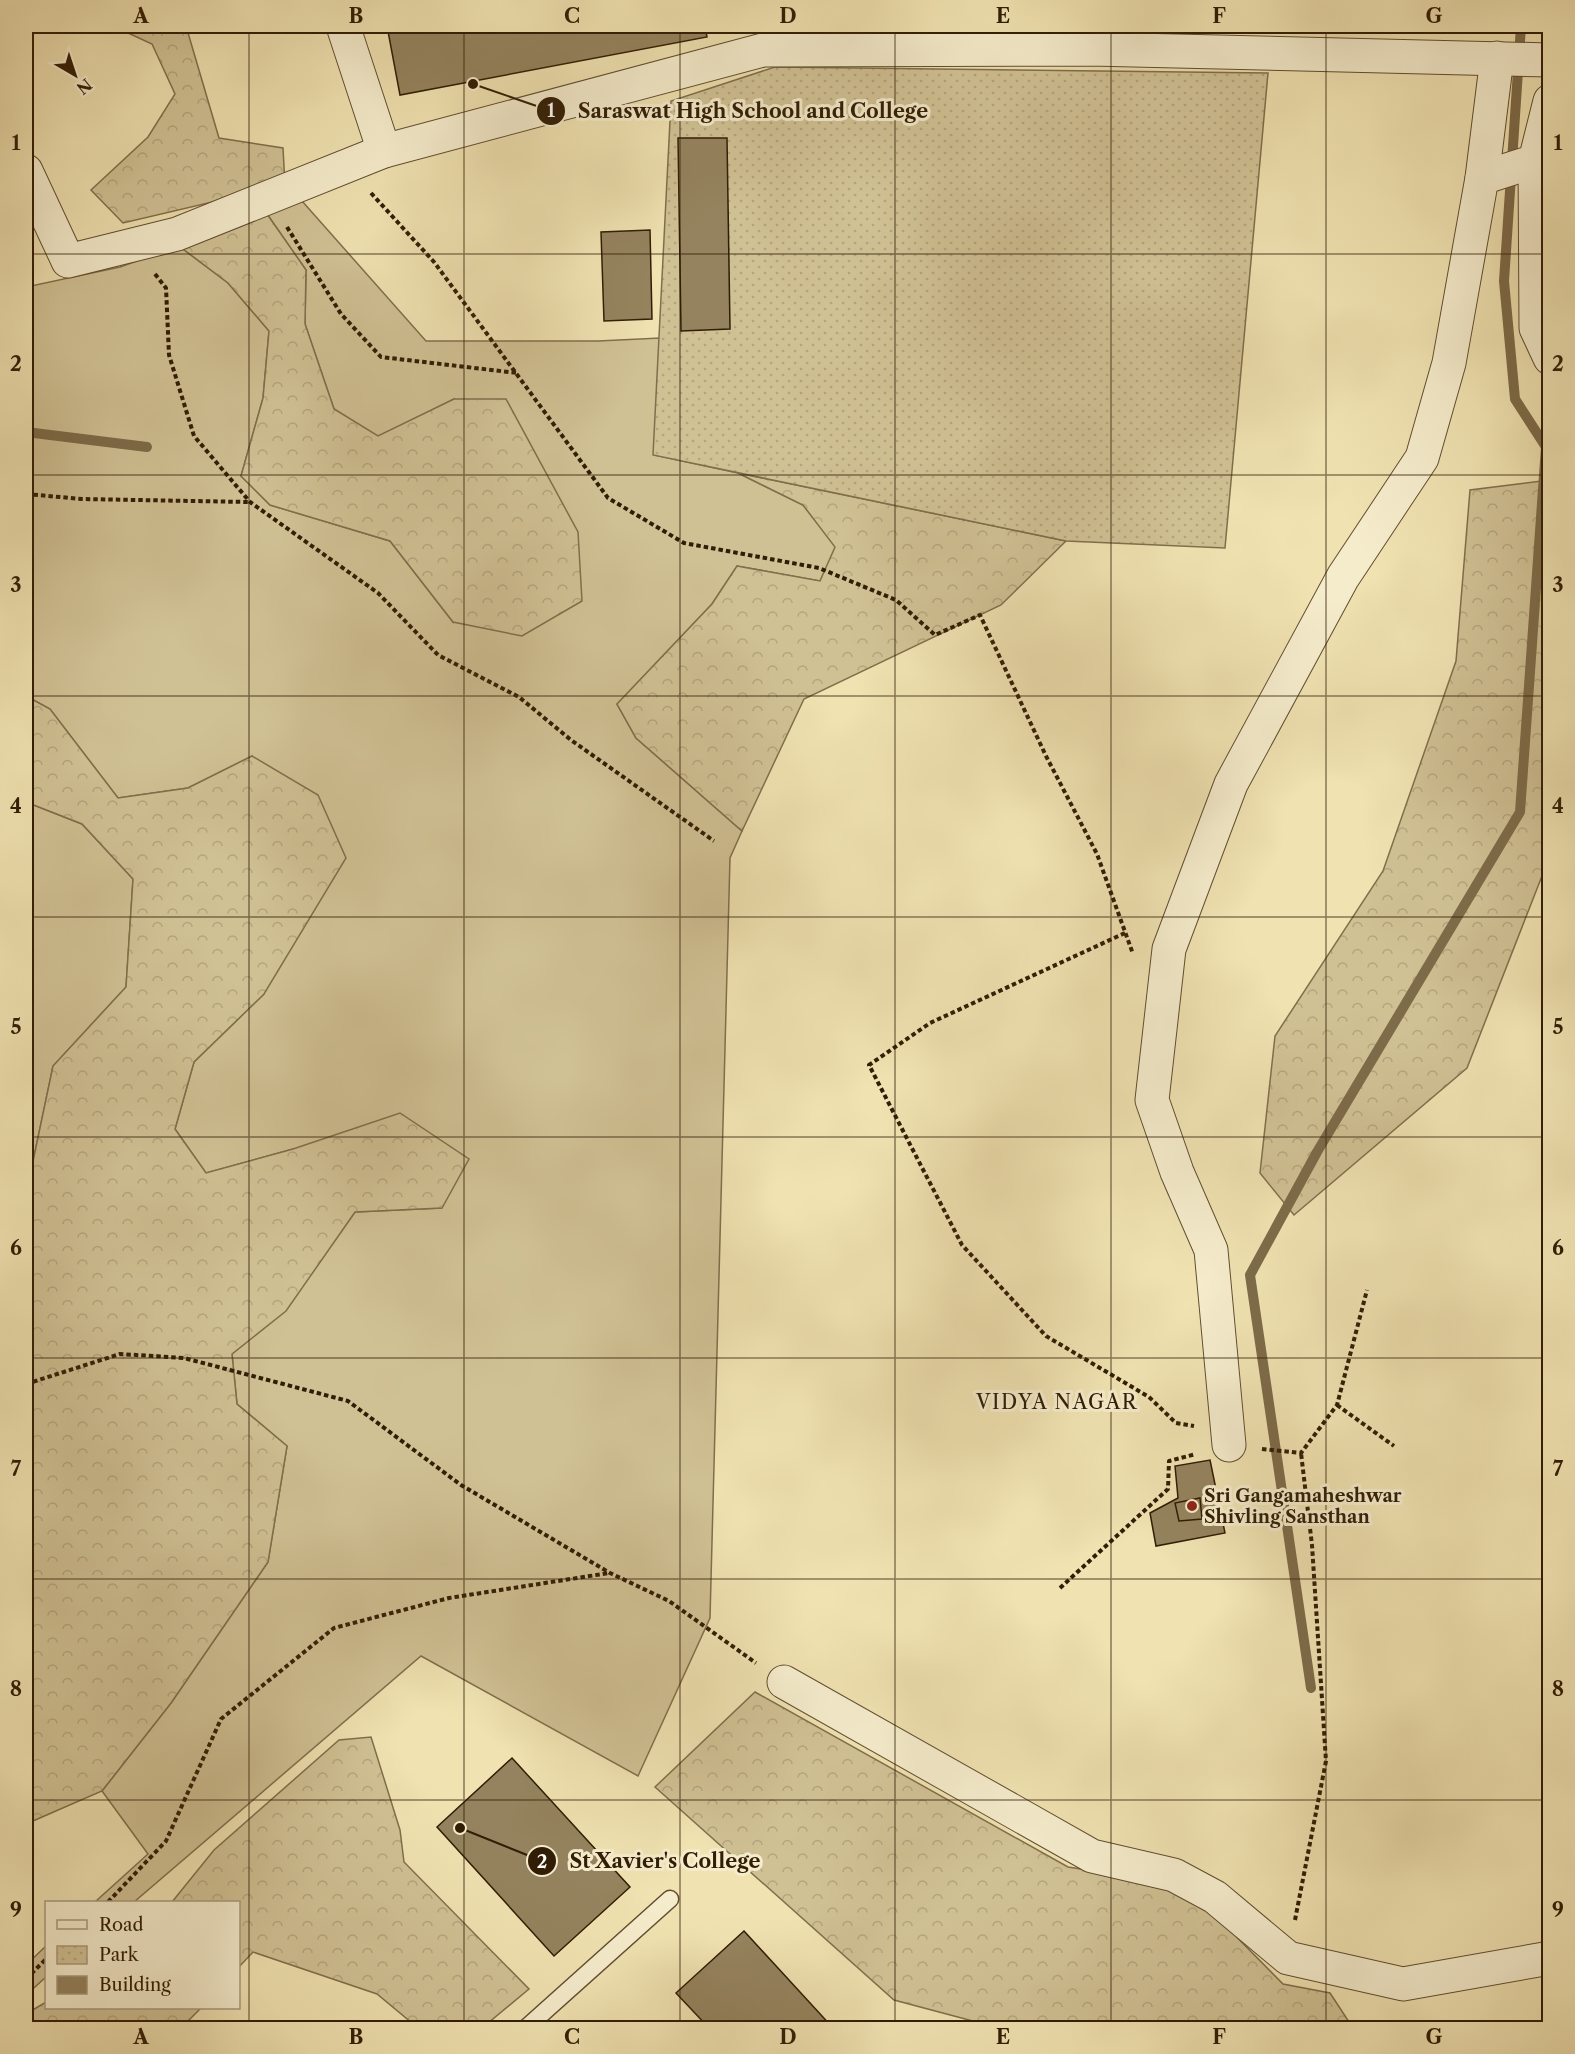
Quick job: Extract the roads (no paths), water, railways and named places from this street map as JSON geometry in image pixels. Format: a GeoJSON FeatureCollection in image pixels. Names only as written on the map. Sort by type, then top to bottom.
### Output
{"type":"FeatureCollection","features":[{"type":"Feature","properties":{"kind":"street"},"geometry":{"type":"LineString","coordinates":[[343,26],[384,151]]}},
{"type":"Feature","properties":{"kind":"street"},"geometry":{"type":"LineString","coordinates":[[26,171],[68,261],[177,234],[384,151],[760,38],[1091,49],[1239,39],[1522,59],[1517,168],[1536,328],[1550,358]]}},
{"type":"Feature","properties":{"kind":"street"},"geometry":{"type":"LineString","coordinates":[[1229,1439],[1210,1250],[1177,1172],[1152,1100],[1169,949],[1231,784],[1343,577],[1422,458],[1449,363],[1517,168],[1550,100]]}},
{"type":"Feature","properties":{"kind":"street"},"geometry":{"type":"LineString","coordinates":[[783,1683],[1092,1856],[1173,1875],[1215,1896],[1288,1958],[1404,1984],[1550,1958]]}},
{"type":"Feature","properties":{"kind":"lane"},"geometry":{"type":"LineString","coordinates":[[526,2028],[670,1899]]}},
{"type":"Feature","properties":{"kind":"waterway"},"geometry":{"type":"LineString","coordinates":[[1311,1688],[1250,1275],[1317,1152],[1520,812],[1546,447],[1515,399],[1504,281],[1521,26]]}},
{"type":"Feature","properties":{"kind":"waterway"},"geometry":{"type":"LineString","coordinates":[[26,432],[147,447]]}},
{"type":"Feature","properties":{"kind":"place","name":"Saraswat High School and College"},"geometry":{"type":"Point","coordinates":[473,84]}},
{"type":"Feature","properties":{"kind":"place","name":"Sri Gangamaheshwar Shivling Sansthan"},"geometry":{"type":"Point","coordinates":[1192,1506]}},
{"type":"Feature","properties":{"kind":"place","name":"St Xavier's College"},"geometry":{"type":"Point","coordinates":[460,1828]}},
{"type":"Feature","properties":{"kind":"district","name":"VIDYA NAGAR"},"geometry":{"type":"Point","coordinates":[1057,1402]}}]}
